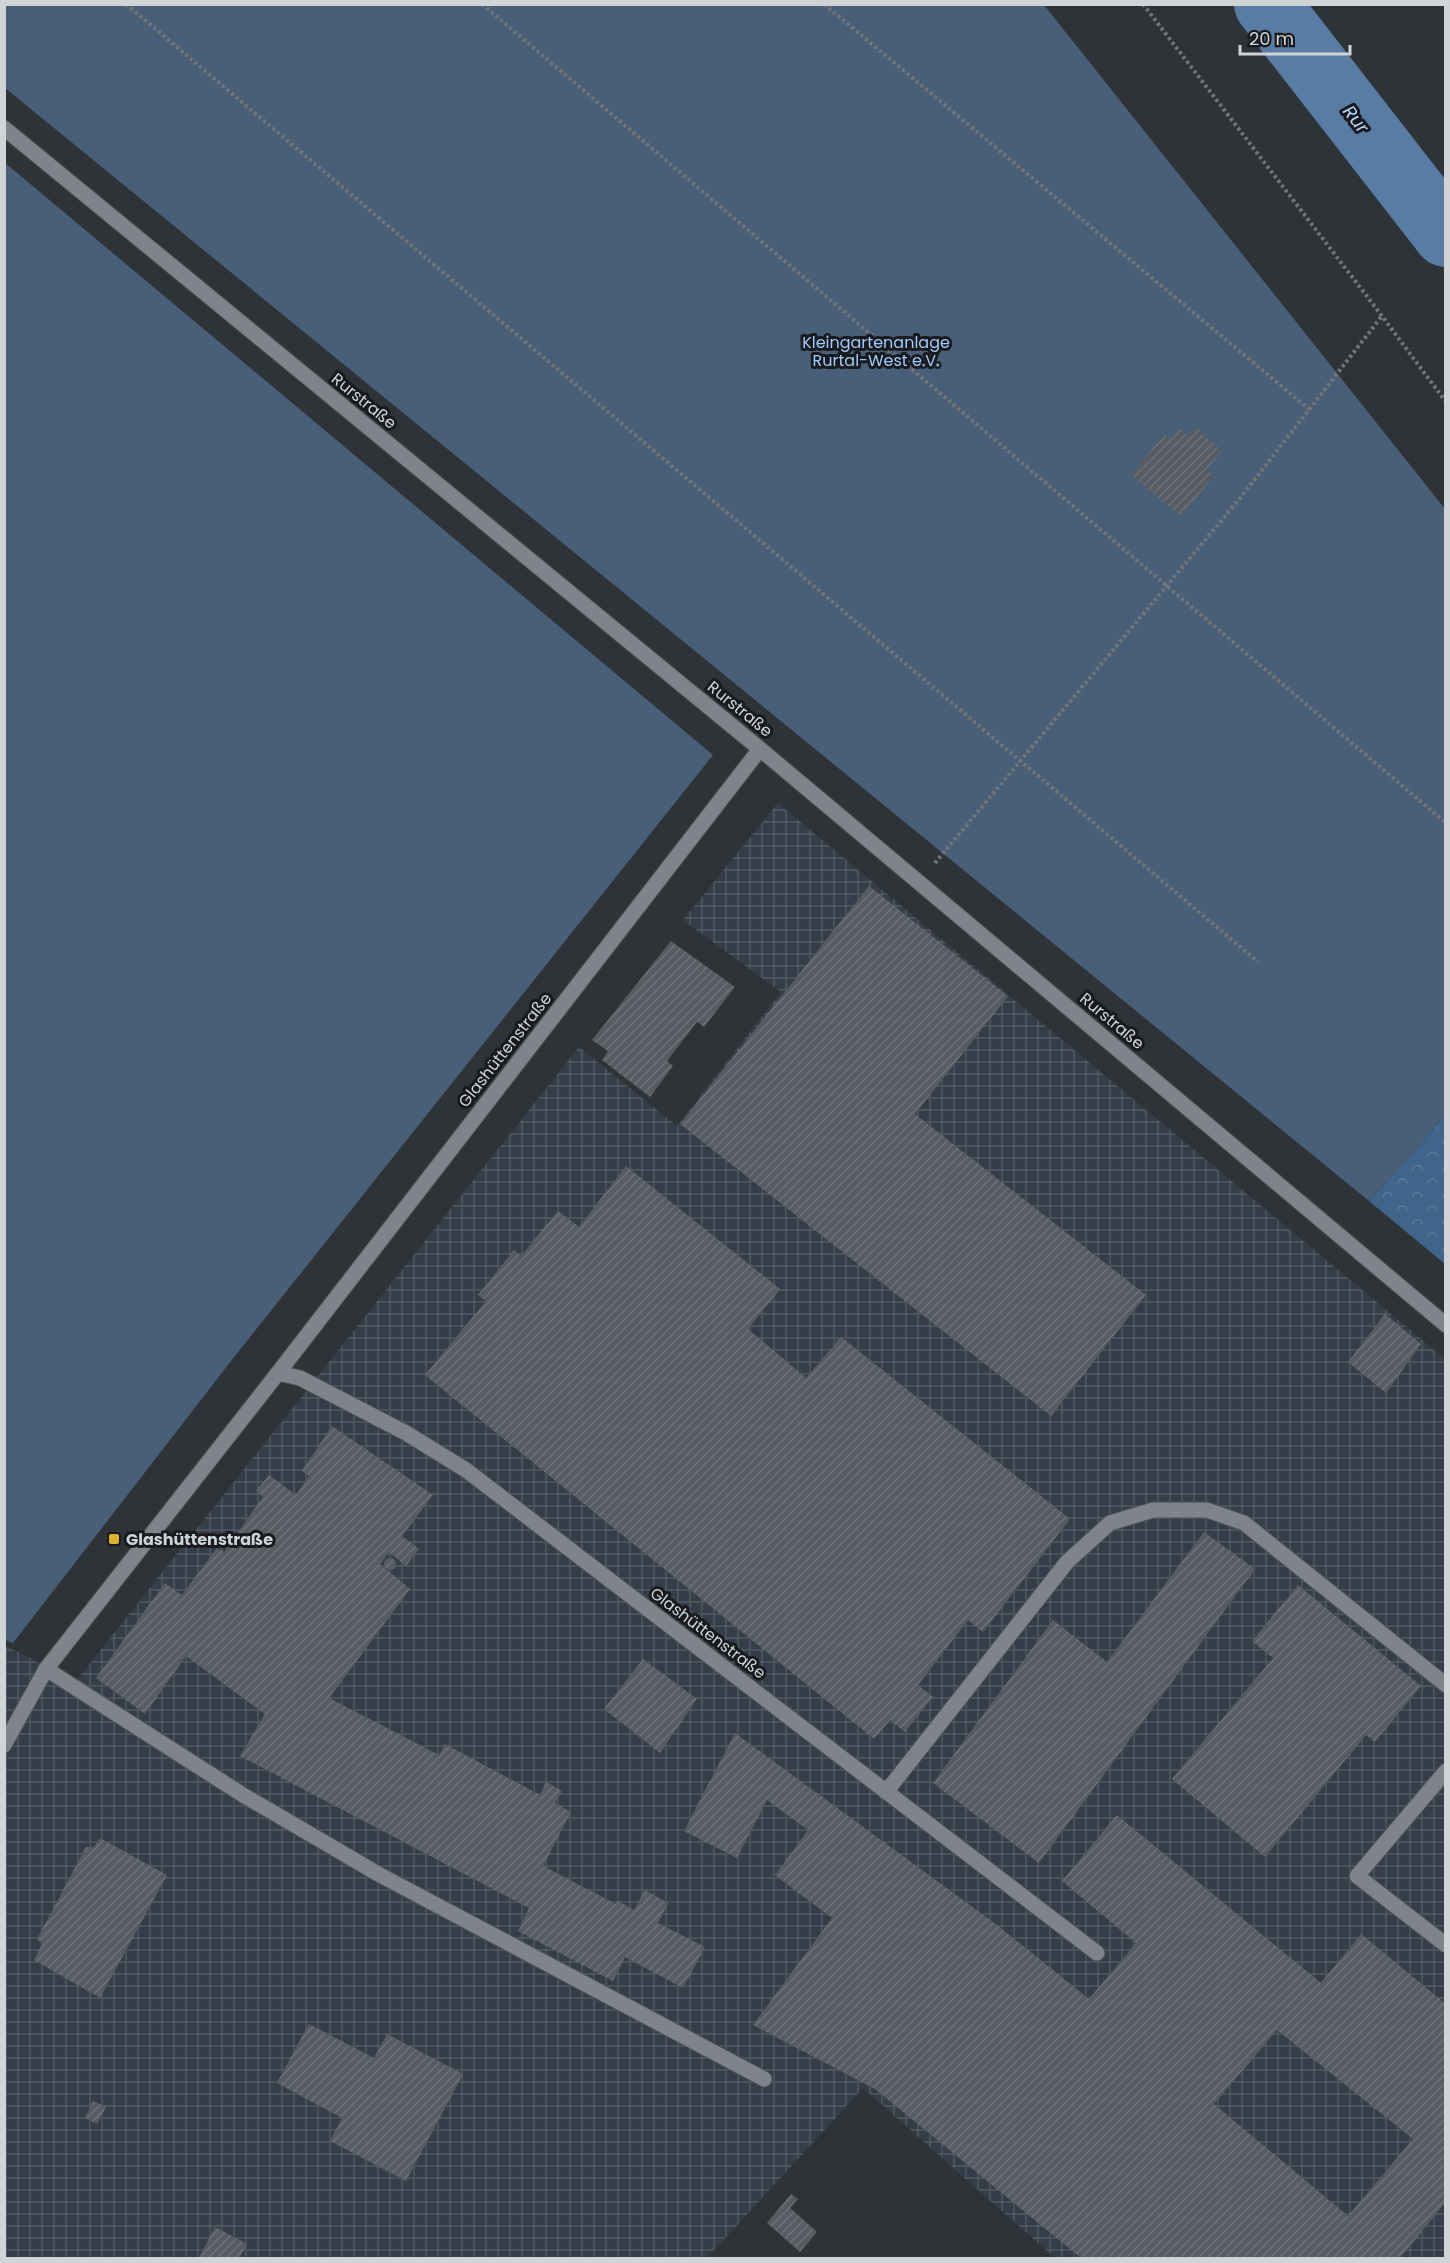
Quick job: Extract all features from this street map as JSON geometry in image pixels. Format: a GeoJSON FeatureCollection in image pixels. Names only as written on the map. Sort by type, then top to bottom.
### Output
{"type":"FeatureCollection","features":[{"type":"Feature","properties":{"kind":"street","name":"Rurstraße"},"geometry":{"type":"LineString","coordinates":[[4,128],[760,749],[1446,1325]]}},
{"type":"Feature","properties":{"kind":"street","name":"Glashüttenstraße"},"geometry":{"type":"LineString","coordinates":[[4,1745],[46,1669],[760,749]]}},
{"type":"Feature","properties":{"kind":"street","name":"Glashüttenstraße"},"geometry":{"type":"LineString","coordinates":[[278,1373],[300,1378],[406,1433],[466,1470],[1097,1953]]}},
{"type":"Feature","properties":{"kind":"street"},"geometry":{"type":"LineString","coordinates":[[886,1792],[1067,1562],[1110,1523],[1153,1510],[1207,1510],[1244,1523],[1446,1685]]}},
{"type":"Feature","properties":{"kind":"street"},"geometry":{"type":"LineString","coordinates":[[46,1669],[243,1794],[380,1875],[764,2079]]}},
{"type":"Feature","properties":{"kind":"street"},"geometry":{"type":"LineString","coordinates":[[1446,1771],[1357,1876],[1446,1945]]}},
{"type":"Feature","properties":{"kind":"path"},"geometry":{"type":"LineString","coordinates":[[126,4],[1258,962]]}},
{"type":"Feature","properties":{"kind":"path"},"geometry":{"type":"LineString","coordinates":[[482,4],[1446,823]]}},
{"type":"Feature","properties":{"kind":"path"},"geometry":{"type":"LineString","coordinates":[[824,4],[1310,410]]}},
{"type":"Feature","properties":{"kind":"path"},"geometry":{"type":"LineString","coordinates":[[1143,4],[1446,402]]}},
{"type":"Feature","properties":{"kind":"path"},"geometry":{"type":"LineString","coordinates":[[919,882],[1241,497],[1382,316]]}},
{"type":"Feature","properties":{"kind":"shaded area"},"geometry":{"type":"Polygon","coordinates":[[[778,803],[1445,1359],[1445,2258],[1055,2258],[863,2088],[707,2258],[5,2258],[4,1645],[76,1681],[579,1047],[677,1126],[781,992],[683,920],[778,803]]]}},
{"type":"Feature","properties":{"kind":"green space","name":"Kleingartenanlage Rurtal-West e.V."},"geometry":{"type":"Polygon","coordinates":[[[4,5],[1044,5],[1445,509],[1445,1116],[1369,1201],[5,88],[4,5]]]}},
{"type":"Feature","properties":{"kind":"green space"},"geometry":{"type":"Polygon","coordinates":[[[4,162],[713,755],[231,1361],[13,1643],[4,1639],[4,162]]]}},
{"type":"Feature","properties":{"kind":"green space"},"geometry":{"type":"Polygon","coordinates":[[[1445,1116],[1445,1264],[1369,1201],[1445,1116]]]}},
{"type":"Feature","properties":{"kind":"building"},"geometry":{"type":"Polygon","coordinates":[[[1195,427],[1222,451],[1206,470],[1214,476],[1181,516],[1131,475],[1164,435],[1170,440],[1179,428],[1187,437],[1195,427]]]}},
{"type":"Feature","properties":{"kind":"building"},"geometry":{"type":"Polygon","coordinates":[[[869,886],[1008,996],[915,1114],[1146,1295],[1051,1416],[680,1124],[869,886]]]}},
{"type":"Feature","properties":{"kind":"building"},"geometry":{"type":"Polygon","coordinates":[[[671,941],[735,987],[704,1027],[697,1022],[667,1061],[673,1066],[650,1097],[602,1060],[608,1051],[592,1040],[671,941]]]}},
{"type":"Feature","properties":{"kind":"building"},"geometry":{"type":"Polygon","coordinates":[[[626,1166],[780,1289],[748,1329],[806,1378],[841,1337],[1070,1519],[983,1632],[968,1620],[918,1685],[933,1697],[905,1732],[890,1720],[874,1739],[425,1375],[486,1301],[478,1295],[514,1250],[521,1256],[558,1211],[579,1227],[626,1166]]]}},
{"type":"Feature","properties":{"kind":"building"},"geometry":{"type":"Polygon","coordinates":[[[1385,1314],[1421,1344],[1386,1393],[1348,1362],[1385,1314]]]}},
{"type":"Feature","properties":{"kind":"building"},"geometry":{"type":"Polygon","coordinates":[[[332,1426],[433,1495],[402,1536],[419,1549],[406,1566],[389,1552],[380,1564],[410,1589],[329,1698],[439,1755],[445,1744],[540,1795],[546,1782],[562,1791],[555,1803],[571,1812],[543,1866],[616,1904],[618,1901],[634,1910],[645,1890],[668,1903],[658,1923],[705,1947],[683,1988],[625,1957],[613,1981],[518,1931],[529,1908],[240,1756],[265,1714],[186,1656],[145,1714],[96,1678],[165,1583],[182,1595],[217,1548],[224,1552],[263,1497],[256,1491],[269,1475],[296,1495],[309,1476],[302,1471],[332,1426]]]}},
{"type":"Feature","properties":{"kind":"building"},"geometry":{"type":"Polygon","coordinates":[[[1204,1532],[1255,1569],[1039,1863],[933,1783],[1053,1620],[1107,1662],[1204,1532]]]}},
{"type":"Feature","properties":{"kind":"building"},"geometry":{"type":"Polygon","coordinates":[[[392,1558],[396,1564],[392,1570],[388,1570],[384,1562],[392,1558]]]}},
{"type":"Feature","properties":{"kind":"building"},"geometry":{"type":"Polygon","coordinates":[[[1298,1585],[1421,1686],[1375,1742],[1366,1735],[1265,1857],[1172,1779],[1273,1658],[1252,1641],[1298,1585]]]}},
{"type":"Feature","properties":{"kind":"building"},"geometry":{"type":"Polygon","coordinates":[[[643,1659],[697,1699],[660,1753],[604,1709],[643,1659]]]}},
{"type":"Feature","properties":{"kind":"building"},"geometry":{"type":"Polygon","coordinates":[[[735,1733],[997,1925],[1089,1999],[1136,1943],[1062,1881],[1117,1815],[1321,1983],[1361,1934],[1446,2004],[1446,2202],[1400,2258],[1081,2258],[875,2089],[753,2025],[832,1918],[775,1875],[808,1830],[767,1800],[737,1858],[684,1831],[735,1733]],[[1277,2030],[1214,2104],[1348,2216],[1413,2139],[1277,2030]]]}},
{"type":"Feature","properties":{"kind":"building"},"geometry":{"type":"Polygon","coordinates":[[[100,1838],[167,1875],[100,1998],[34,1960],[42,1944],[37,1939],[86,1847],[94,1847],[100,1838]]]}},
{"type":"Feature","properties":{"kind":"building"},"geometry":{"type":"Polygon","coordinates":[[[309,2024],[374,2058],[387,2034],[463,2074],[406,2181],[330,2141],[342,2118],[277,2083],[309,2024]]]}},
{"type":"Feature","properties":{"kind":"building"},"geometry":{"type":"Polygon","coordinates":[[[93,2101],[106,2107],[97,2124],[85,2118],[93,2101]]]}},
{"type":"Feature","properties":{"kind":"building"},"geometry":{"type":"Polygon","coordinates":[[[791,2194],[798,2199],[790,2208],[817,2232],[800,2252],[767,2223],[791,2194]]]}},
{"type":"Feature","properties":{"kind":"building"},"geometry":{"type":"Polygon","coordinates":[[[215,2227],[247,2244],[239,2258],[199,2258],[215,2227]]]}},
{"type":"Feature","properties":{"kind":"waterway","name":"Rur"},"geometry":{"type":"LineString","coordinates":[[1267,4],[1446,234]]}},
{"type":"Feature","properties":{"kind":"place","name":"Glashüttenstraße"},"geometry":{"type":"Point","coordinates":[114,1539]}}]}
